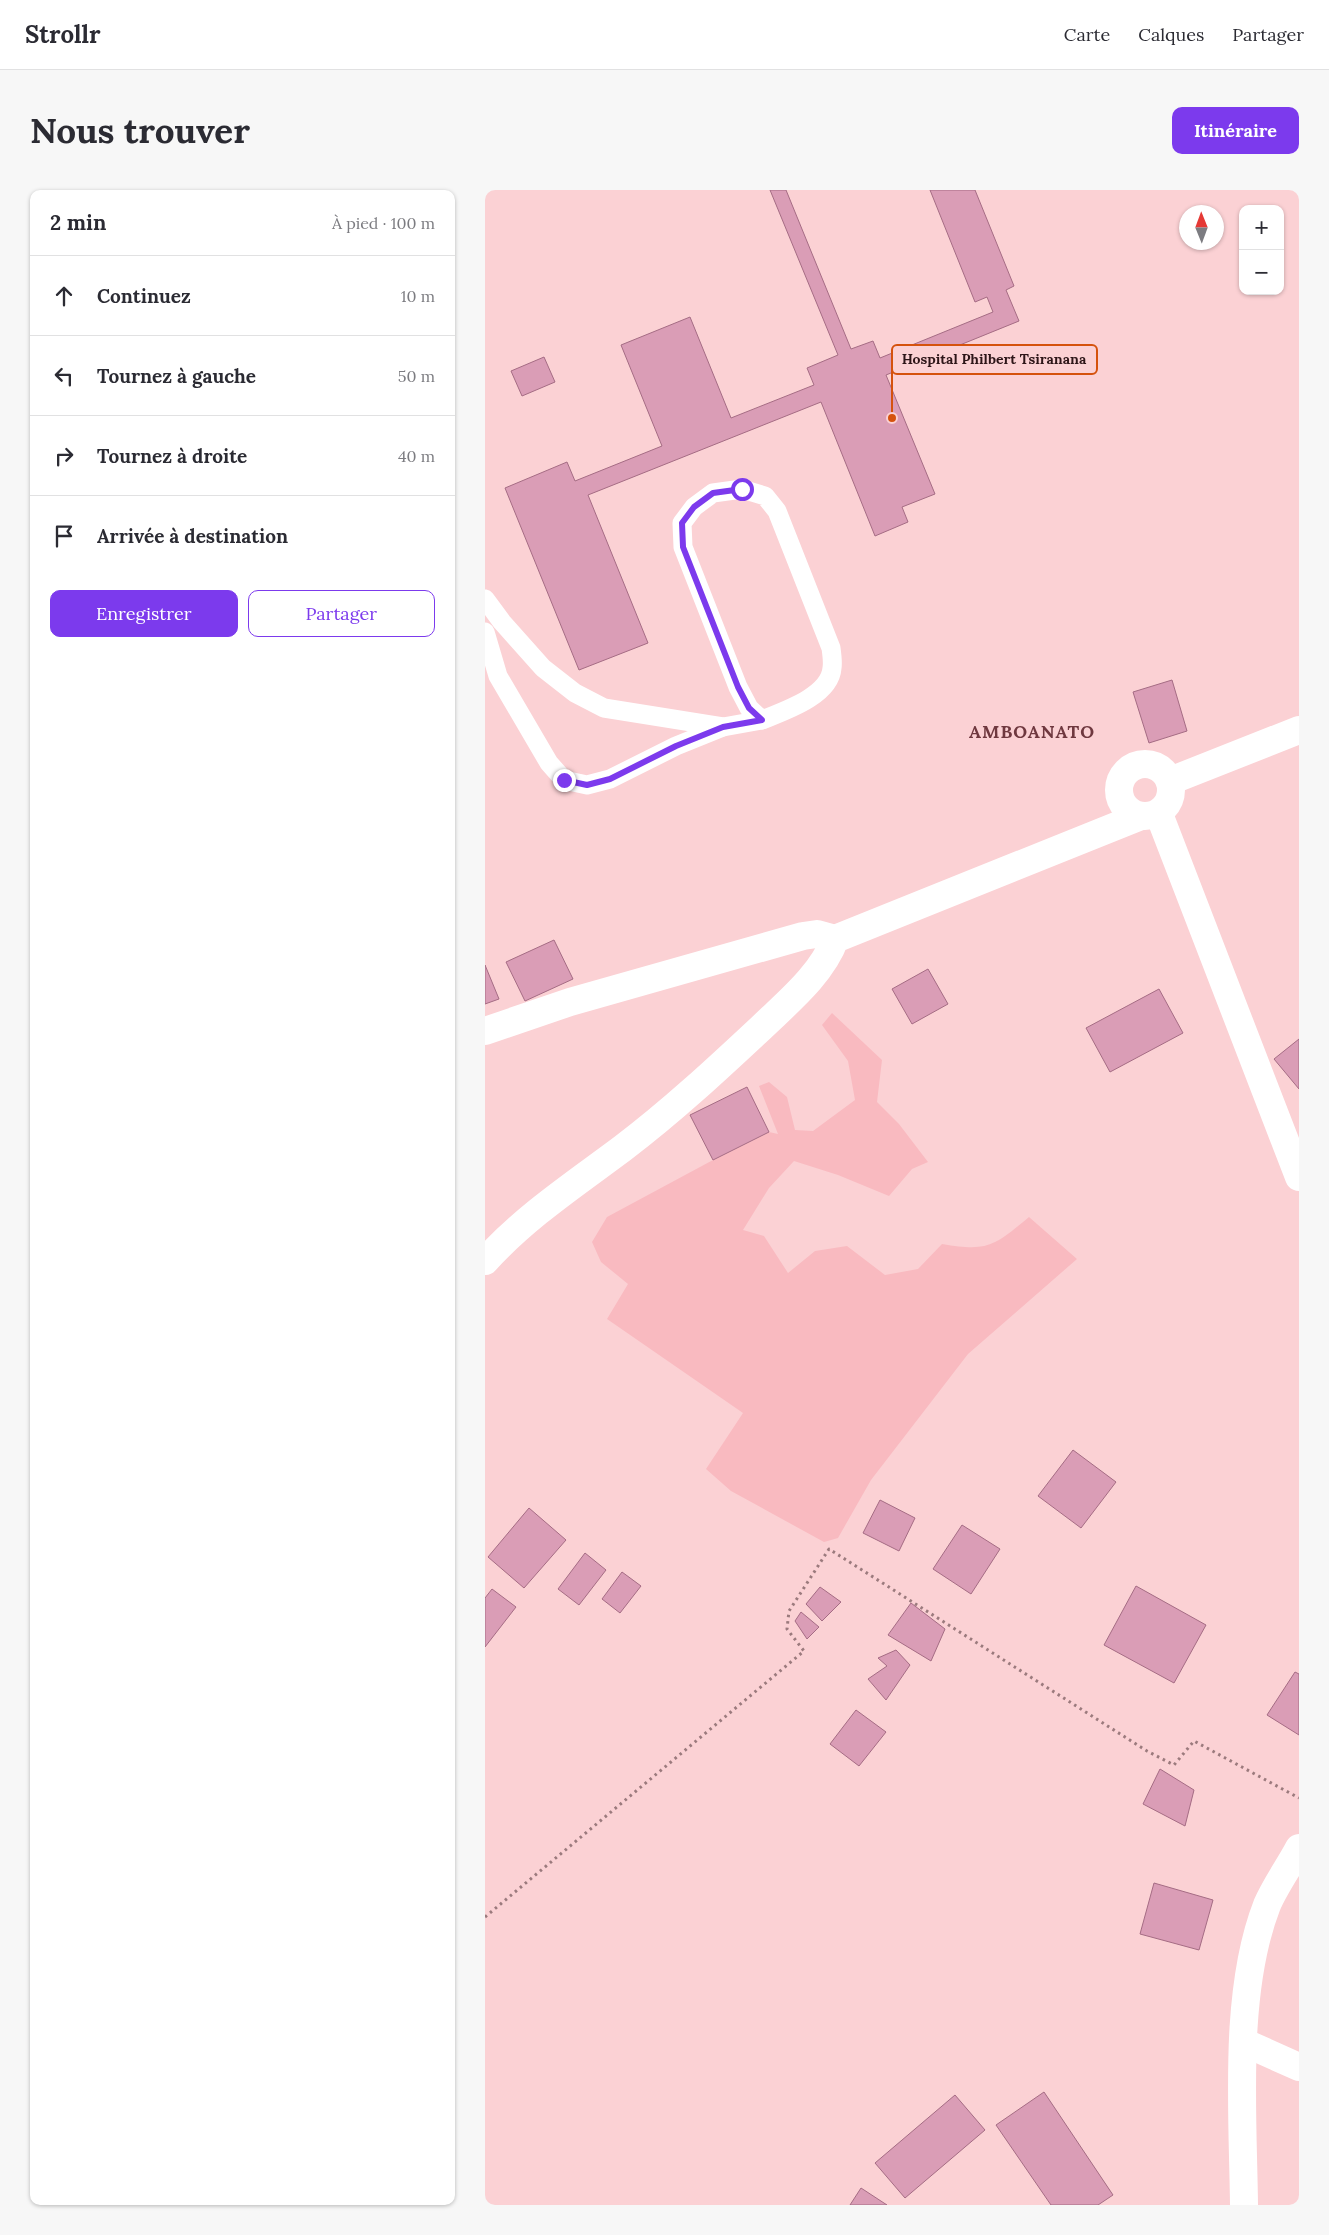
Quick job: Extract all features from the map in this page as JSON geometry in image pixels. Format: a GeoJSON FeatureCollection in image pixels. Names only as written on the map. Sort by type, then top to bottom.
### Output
{"type":"FeatureCollection","features":[{"type":"Feature","properties":{"kind":"street"},"geometry":{"type":"LineString","coordinates":[[1171,781],[1299,730]]}},
{"type":"Feature","properties":{"kind":"street"},"geometry":{"type":"LineString","coordinates":[[485,1031],[571,1002],[803,936],[817,934],[835,939],[1150,815],[1171,798],[1171,781],[1158,766],[1140,763],[1124,772],[1118,790],[1125,807],[1150,815],[1299,1177]]}},
{"type":"Feature","properties":{"kind":"street"},"geometry":{"type":"LineString","coordinates":[[485,1260],[551,1199],[624,1147],[713,1074],[783,1008],[830,953],[835,939]]}},
{"type":"Feature","properties":{"kind":"street"},"geometry":{"type":"LineString","coordinates":[[1244,2205],[1243,2042],[1253,1956],[1267,1905],[1299,1848]]}},
{"type":"Feature","properties":{"kind":"street"},"geometry":{"type":"LineString","coordinates":[[1243,2042],[1299,2067]]}},
{"type":"Feature","properties":{"kind":"lane"},"geometry":{"type":"LineString","coordinates":[[485,632],[499,676],[549,763],[564,780],[587,785],[610,779],[676,746],[723,727],[762,720],[799,705],[823,687],[833,670],[831,648],[777,510],[765,496],[742,489],[713,493],[694,507],[682,523],[683,547],[738,687],[749,708],[762,720]]}},
{"type":"Feature","properties":{"kind":"lane"},"geometry":{"type":"LineString","coordinates":[[485,599],[502,622],[543,668],[575,694],[604,708],[723,727]]}},
{"type":"Feature","properties":{"kind":"path"},"geometry":{"type":"LineString","coordinates":[[485,1917],[804,1651],[787,1630],[789,1611],[829,1549],[1147,1751],[1174,1765],[1194,1741],[1299,1798]]}},
{"type":"Feature","properties":{"kind":"shaded area"},"geometry":{"type":"Polygon","coordinates":[[[832,1013],[882,1060],[877,1102],[899,1124],[928,1162],[912,1169],[889,1196],[838,1175],[794,1161],[769,1188],[743,1230],[764,1236],[788,1273],[815,1251],[847,1246],[885,1275],[918,1269],[942,1244],[981,1247],[1007,1235],[1029,1217],[1077,1259],[968,1354],[871,1480],[838,1538],[824,1542],[731,1491],[706,1469],[743,1413],[607,1319],[628,1284],[601,1262],[592,1242],[607,1217],[769,1132],[778,1134],[759,1086],[769,1082],[787,1097],[795,1130],[813,1131],[855,1100],[848,1061],[822,1025],[832,1013]]]}},
{"type":"Feature","properties":{"kind":"building"},"geometry":{"type":"Polygon","coordinates":[[[770,190],[786,190],[851,349],[873,341],[880,358],[993,312],[987,297],[975,302],[930,190],[975,190],[1014,286],[1006,290],[1019,321],[886,375],[935,494],[902,507],[908,522],[875,536],[821,402],[588,495],[648,643],[579,670],[505,488],[567,462],[575,481],[662,446],[621,345],[690,317],[731,418],[814,385],[807,368],[838,355],[770,190]]]}},
{"type":"Feature","properties":{"kind":"building"},"geometry":{"type":"Polygon","coordinates":[[[544,357],[555,382],[522,396],[511,371],[544,357]]]}},
{"type":"Feature","properties":{"kind":"building"},"geometry":{"type":"Polygon","coordinates":[[[1172,680],[1187,731],[1149,743],[1133,692],[1172,680]]]}},
{"type":"Feature","properties":{"kind":"building"},"geometry":{"type":"Polygon","coordinates":[[[554,940],[573,979],[525,1001],[506,962],[554,940]]]}},
{"type":"Feature","properties":{"kind":"building"},"geometry":{"type":"Polygon","coordinates":[[[485,965],[499,999],[485,1004],[485,965]]]}},
{"type":"Feature","properties":{"kind":"building"},"geometry":{"type":"Polygon","coordinates":[[[928,969],[948,1004],[912,1024],[892,989],[928,969]]]}},
{"type":"Feature","properties":{"kind":"building"},"geometry":{"type":"Polygon","coordinates":[[[1159,989],[1183,1033],[1110,1072],[1086,1028],[1159,989]]]}},
{"type":"Feature","properties":{"kind":"building"},"geometry":{"type":"Polygon","coordinates":[[[1299,1039],[1299,1089],[1274,1059],[1299,1039]]]}},
{"type":"Feature","properties":{"kind":"building"},"geometry":{"type":"Polygon","coordinates":[[[747,1087],[769,1132],[713,1160],[690,1115],[747,1087]]]}},
{"type":"Feature","properties":{"kind":"building"},"geometry":{"type":"Polygon","coordinates":[[[1073,1450],[1116,1482],[1081,1528],[1038,1496],[1073,1450]]]}},
{"type":"Feature","properties":{"kind":"building"},"geometry":{"type":"Polygon","coordinates":[[[880,1500],[915,1518],[899,1551],[863,1533],[880,1500]]]}},
{"type":"Feature","properties":{"kind":"building"},"geometry":{"type":"Polygon","coordinates":[[[529,1508],[566,1540],[524,1588],[488,1557],[529,1508]]]}},
{"type":"Feature","properties":{"kind":"building"},"geometry":{"type":"Polygon","coordinates":[[[962,1525],[1000,1549],[971,1594],[933,1569],[962,1525]]]}},
{"type":"Feature","properties":{"kind":"building"},"geometry":{"type":"Polygon","coordinates":[[[585,1553],[606,1570],[579,1605],[558,1589],[585,1553]]]}},
{"type":"Feature","properties":{"kind":"building"},"geometry":{"type":"Polygon","coordinates":[[[622,1572],[641,1586],[620,1613],[602,1599],[622,1572]]]}},
{"type":"Feature","properties":{"kind":"building"},"geometry":{"type":"Polygon","coordinates":[[[1136,1586],[1206,1625],[1174,1683],[1104,1645],[1136,1586]]]}},
{"type":"Feature","properties":{"kind":"building"},"geometry":{"type":"Polygon","coordinates":[[[820,1587],[841,1602],[822,1621],[806,1604],[820,1587]]]}},
{"type":"Feature","properties":{"kind":"building"},"geometry":{"type":"Polygon","coordinates":[[[492,1589],[516,1607],[485,1647],[485,1598],[492,1589]]]}},
{"type":"Feature","properties":{"kind":"building"},"geometry":{"type":"Polygon","coordinates":[[[911,1603],[945,1629],[931,1661],[888,1635],[911,1603]]]}},
{"type":"Feature","properties":{"kind":"building"},"geometry":{"type":"Polygon","coordinates":[[[801,1612],[819,1627],[807,1639],[795,1621],[801,1612]]]}},
{"type":"Feature","properties":{"kind":"building"},"geometry":{"type":"Polygon","coordinates":[[[896,1650],[910,1665],[886,1700],[868,1679],[887,1666],[878,1658],[896,1650]]]}},
{"type":"Feature","properties":{"kind":"building"},"geometry":{"type":"Polygon","coordinates":[[[1295,1672],[1299,1674],[1299,1735],[1267,1715],[1295,1672]]]}},
{"type":"Feature","properties":{"kind":"building"},"geometry":{"type":"Polygon","coordinates":[[[856,1710],[886,1732],[859,1766],[830,1744],[856,1710]]]}},
{"type":"Feature","properties":{"kind":"building"},"geometry":{"type":"Polygon","coordinates":[[[1160,1769],[1194,1790],[1185,1826],[1143,1804],[1160,1769]]]}},
{"type":"Feature","properties":{"kind":"building"},"geometry":{"type":"Polygon","coordinates":[[[1154,1883],[1213,1900],[1199,1950],[1140,1934],[1154,1883]]]}},
{"type":"Feature","properties":{"kind":"building"},"geometry":{"type":"Polygon","coordinates":[[[1044,2092],[1113,2195],[1098,2205],[1051,2205],[996,2125],[1044,2092]]]}},
{"type":"Feature","properties":{"kind":"building"},"geometry":{"type":"Polygon","coordinates":[[[955,2095],[985,2130],[905,2198],[875,2163],[955,2095]]]}},
{"type":"Feature","properties":{"kind":"building"},"geometry":{"type":"Polygon","coordinates":[[[861,2188],[887,2205],[850,2205],[861,2188]]]}},
{"type":"Feature","properties":{"kind":"place","name":"Hospital Philbert Tsiranana"},"geometry":{"type":"Point","coordinates":[892,418]}},
{"type":"Feature","properties":{"kind":"district","name":"AMBOANATO"},"geometry":{"type":"Point","coordinates":[1032,731]}},
{"type":"Feature","properties":{"kind":"route"},"geometry":{"type":"LineString","coordinates":[[564,780],[587,785],[610,779],[676,746],[723,727],[762,720],[749,708],[738,687],[683,547],[682,523],[694,507],[713,493],[742,489]]}}]}
